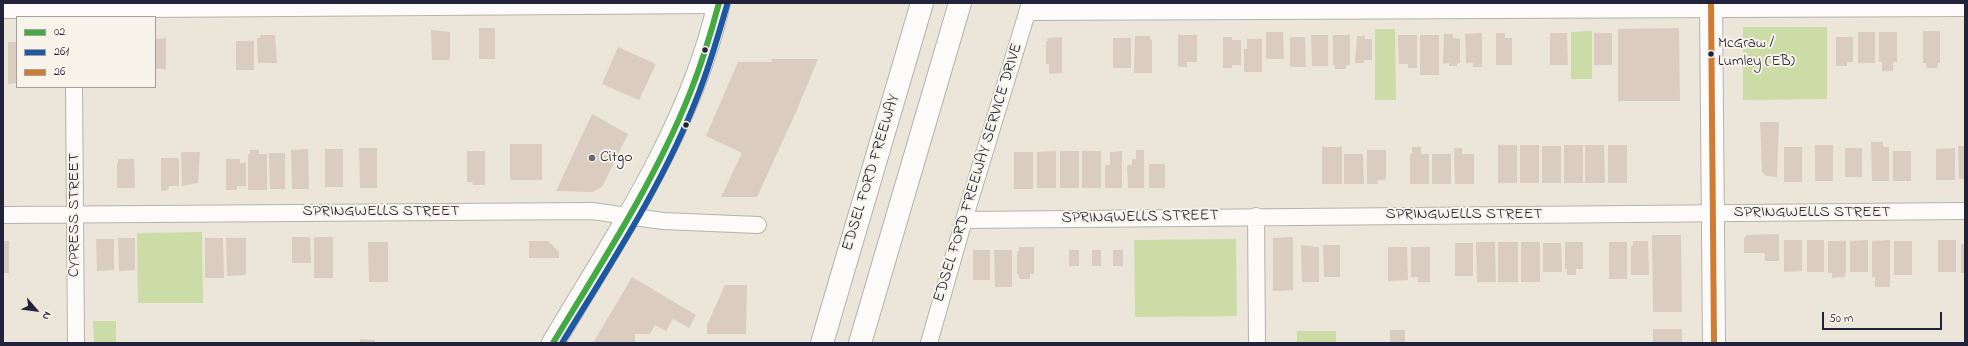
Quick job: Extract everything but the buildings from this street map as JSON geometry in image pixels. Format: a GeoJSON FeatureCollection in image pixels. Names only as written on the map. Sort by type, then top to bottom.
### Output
{"type":"FeatureCollection","features":[{"type":"Feature","properties":{"kind":"main road","name":"EDSEL FORD FREEWAY"},"geometry":{"type":"LineString","coordinates":[[822,343],[922,3]]}},
{"type":"Feature","properties":{"kind":"main road"},"geometry":{"type":"LineString","coordinates":[[860,343],[960,3]]}},
{"type":"Feature","properties":{"kind":"main road"},"geometry":{"type":"LineString","coordinates":[[553,343],[663,154],[677,124],[706,49],[718,4]]}},
{"type":"Feature","properties":{"kind":"main road"},"geometry":{"type":"LineString","coordinates":[[1711,6],[1714,343]]}},
{"type":"Feature","properties":{"kind":"street"},"geometry":{"type":"LineString","coordinates":[[3,10],[718,4]]}},
{"type":"Feature","properties":{"kind":"street"},"geometry":{"type":"LineString","coordinates":[[1029,8],[1711,6],[1965,8]]}},
{"type":"Feature","properties":{"kind":"street","name":"EDSEL FORD FREEWAY SERVICE DRIVE"},"geometry":{"type":"LineString","coordinates":[[929,343],[964,220],[1029,8]]}},
{"type":"Feature","properties":{"kind":"street","name":"CYPRESS STREET"},"geometry":{"type":"LineString","coordinates":[[74,88],[76,343]]}},
{"type":"Feature","properties":{"kind":"street","name":"SPRINGWELLS STREET"},"geometry":{"type":"LineString","coordinates":[[3,215],[592,211],[663,221],[758,225]]}},
{"type":"Feature","properties":{"kind":"street","name":"SPRINGWELLS STREET"},"geometry":{"type":"LineString","coordinates":[[964,220],[1256,216],[1965,211]]}},
{"type":"Feature","properties":{"kind":"street"},"geometry":{"type":"LineString","coordinates":[[1256,216],[1256,343]]}},
{"type":"Feature","properties":{"kind":"green space"},"geometry":{"type":"Polygon","coordinates":[[[1743,27],[1827,27],[1827,99],[1743,100],[1743,27]]]}},
{"type":"Feature","properties":{"kind":"green space"},"geometry":{"type":"Polygon","coordinates":[[[1375,29],[1395,29],[1396,100],[1375,100],[1375,29]]]}},
{"type":"Feature","properties":{"kind":"green space"},"geometry":{"type":"Polygon","coordinates":[[[1592,31],[1592,79],[1571,79],[1571,32],[1592,31]]]}},
{"type":"Feature","properties":{"kind":"green space"},"geometry":{"type":"Polygon","coordinates":[[[202,232],[203,303],[138,303],[137,233],[202,232]]]}},
{"type":"Feature","properties":{"kind":"green space"},"geometry":{"type":"Polygon","coordinates":[[[1236,239],[1237,316],[1135,317],[1134,240],[1236,239]]]}},
{"type":"Feature","properties":{"kind":"green space"},"geometry":{"type":"Polygon","coordinates":[[[93,321],[116,321],[116,343],[94,343],[93,321]]]}},
{"type":"Feature","properties":{"kind":"green space"},"geometry":{"type":"Polygon","coordinates":[[[1297,331],[1336,331],[1336,343],[1297,343],[1297,331]]]}},
{"type":"Feature","properties":{"kind":"transit line","name":"02"},"geometry":{"type":"LineString","coordinates":[[553,343],[609,252],[661,158],[694,82],[719,3]]}},
{"type":"Feature","properties":{"kind":"transit line","name":"26"},"geometry":{"type":"LineString","coordinates":[[1711,3],[1714,343]]}},
{"type":"Feature","properties":{"kind":"transit line","name":"261"},"geometry":{"type":"LineString","coordinates":[[562,343],[618,253],[669,160],[702,84],[727,5]]}},
{"type":"Feature","properties":{"kind":"place","name":"McGraw / Lumley (EB)"},"geometry":{"type":"Point","coordinates":[1711,54]}},
{"type":"Feature","properties":{"kind":"place","name":"Citgo"},"geometry":{"type":"Point","coordinates":[592,158]}}]}
